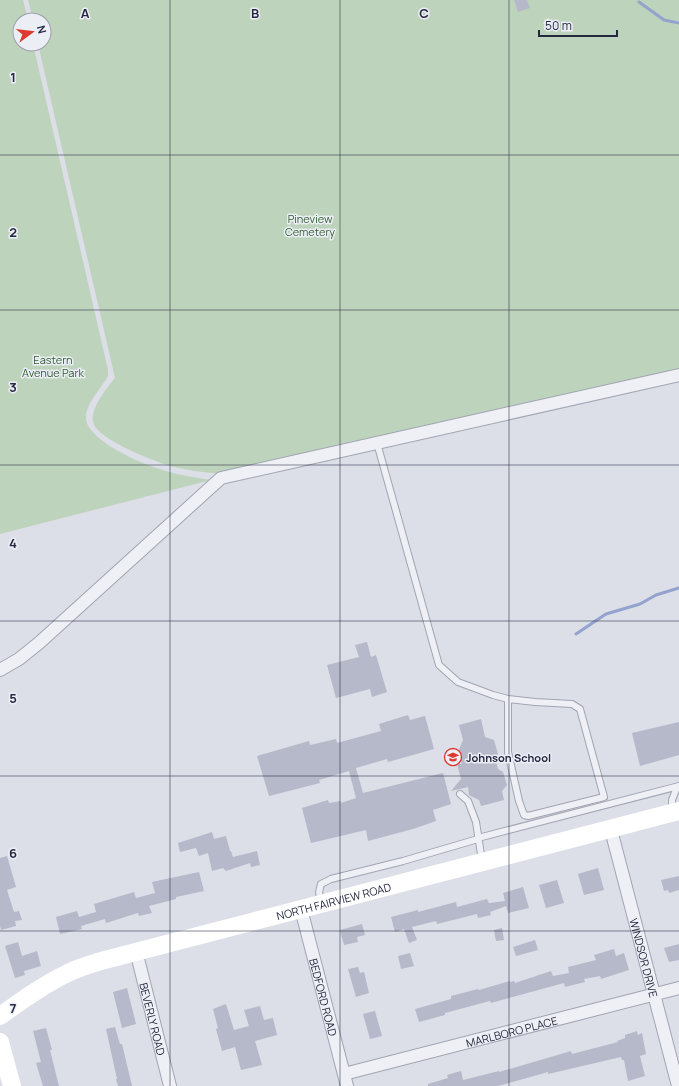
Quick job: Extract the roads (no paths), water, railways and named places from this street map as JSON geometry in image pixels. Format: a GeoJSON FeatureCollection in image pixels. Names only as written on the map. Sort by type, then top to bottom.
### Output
{"type":"FeatureCollection","features":[{"type":"Feature","properties":{"kind":"main road","name":"NORTH FAIRVIEW ROAD"},"geometry":{"type":"LineString","coordinates":[[0,1016],[40,988],[81,967],[676,812]]}},
{"type":"Feature","properties":{"kind":"main road"},"geometry":{"type":"LineString","coordinates":[[0,1042],[12,1086]]}},
{"type":"Feature","properties":{"kind":"street"},"geometry":{"type":"LineString","coordinates":[[0,670],[19,659],[40,643],[221,478],[679,375]]}},
{"type":"Feature","properties":{"kind":"street","name":"WINDSOR DRIVE"},"geometry":{"type":"LineString","coordinates":[[611,830],[678,1086]]}},
{"type":"Feature","properties":{"kind":"street","name":"BEDFORD ROAD"},"geometry":{"type":"LineString","coordinates":[[301,909],[345,1080]]}},
{"type":"Feature","properties":{"kind":"street","name":"BEVERLY ROAD"},"geometry":{"type":"LineString","coordinates":[[136,952],[170,1086]]}},
{"type":"Feature","properties":{"kind":"street","name":"MARLBORO PLACE"},"geometry":{"type":"LineString","coordinates":[[345,1080],[679,988]]}},
{"type":"Feature","properties":{"kind":"lane"},"geometry":{"type":"LineString","coordinates":[[377,443],[438,665],[458,682],[508,699],[572,704],[580,709],[604,797],[528,816],[524,815],[518,801],[508,752],[508,699]]}},
{"type":"Feature","properties":{"kind":"lane"},"geometry":{"type":"LineString","coordinates":[[676,812],[672,800],[678,786]]}},
{"type":"Feature","properties":{"kind":"lane"},"geometry":{"type":"LineString","coordinates":[[321,904],[319,892],[321,884],[331,879],[403,861],[478,838],[678,786]]}},
{"type":"Feature","properties":{"kind":"lane"},"geometry":{"type":"LineString","coordinates":[[460,794],[468,801],[476,822],[482,863]]}},
{"type":"Feature","properties":{"kind":"waterway"},"geometry":{"type":"LineString","coordinates":[[639,2],[664,20],[679,23]]}},
{"type":"Feature","properties":{"kind":"waterway"},"geometry":{"type":"LineString","coordinates":[[576,634],[606,614],[640,604],[656,595],[679,588]]}},
{"type":"Feature","properties":{"kind":"place","name":"Johnson School"},"geometry":{"type":"Point","coordinates":[453,757]}},
{"type":"Feature","properties":{"kind":"park label","name":"Pineview Cemetery"},"geometry":{"type":"Point","coordinates":[310,224]}},
{"type":"Feature","properties":{"kind":"park label","name":"Eastern Avenue Park"},"geometry":{"type":"Point","coordinates":[53,365]}}]}
